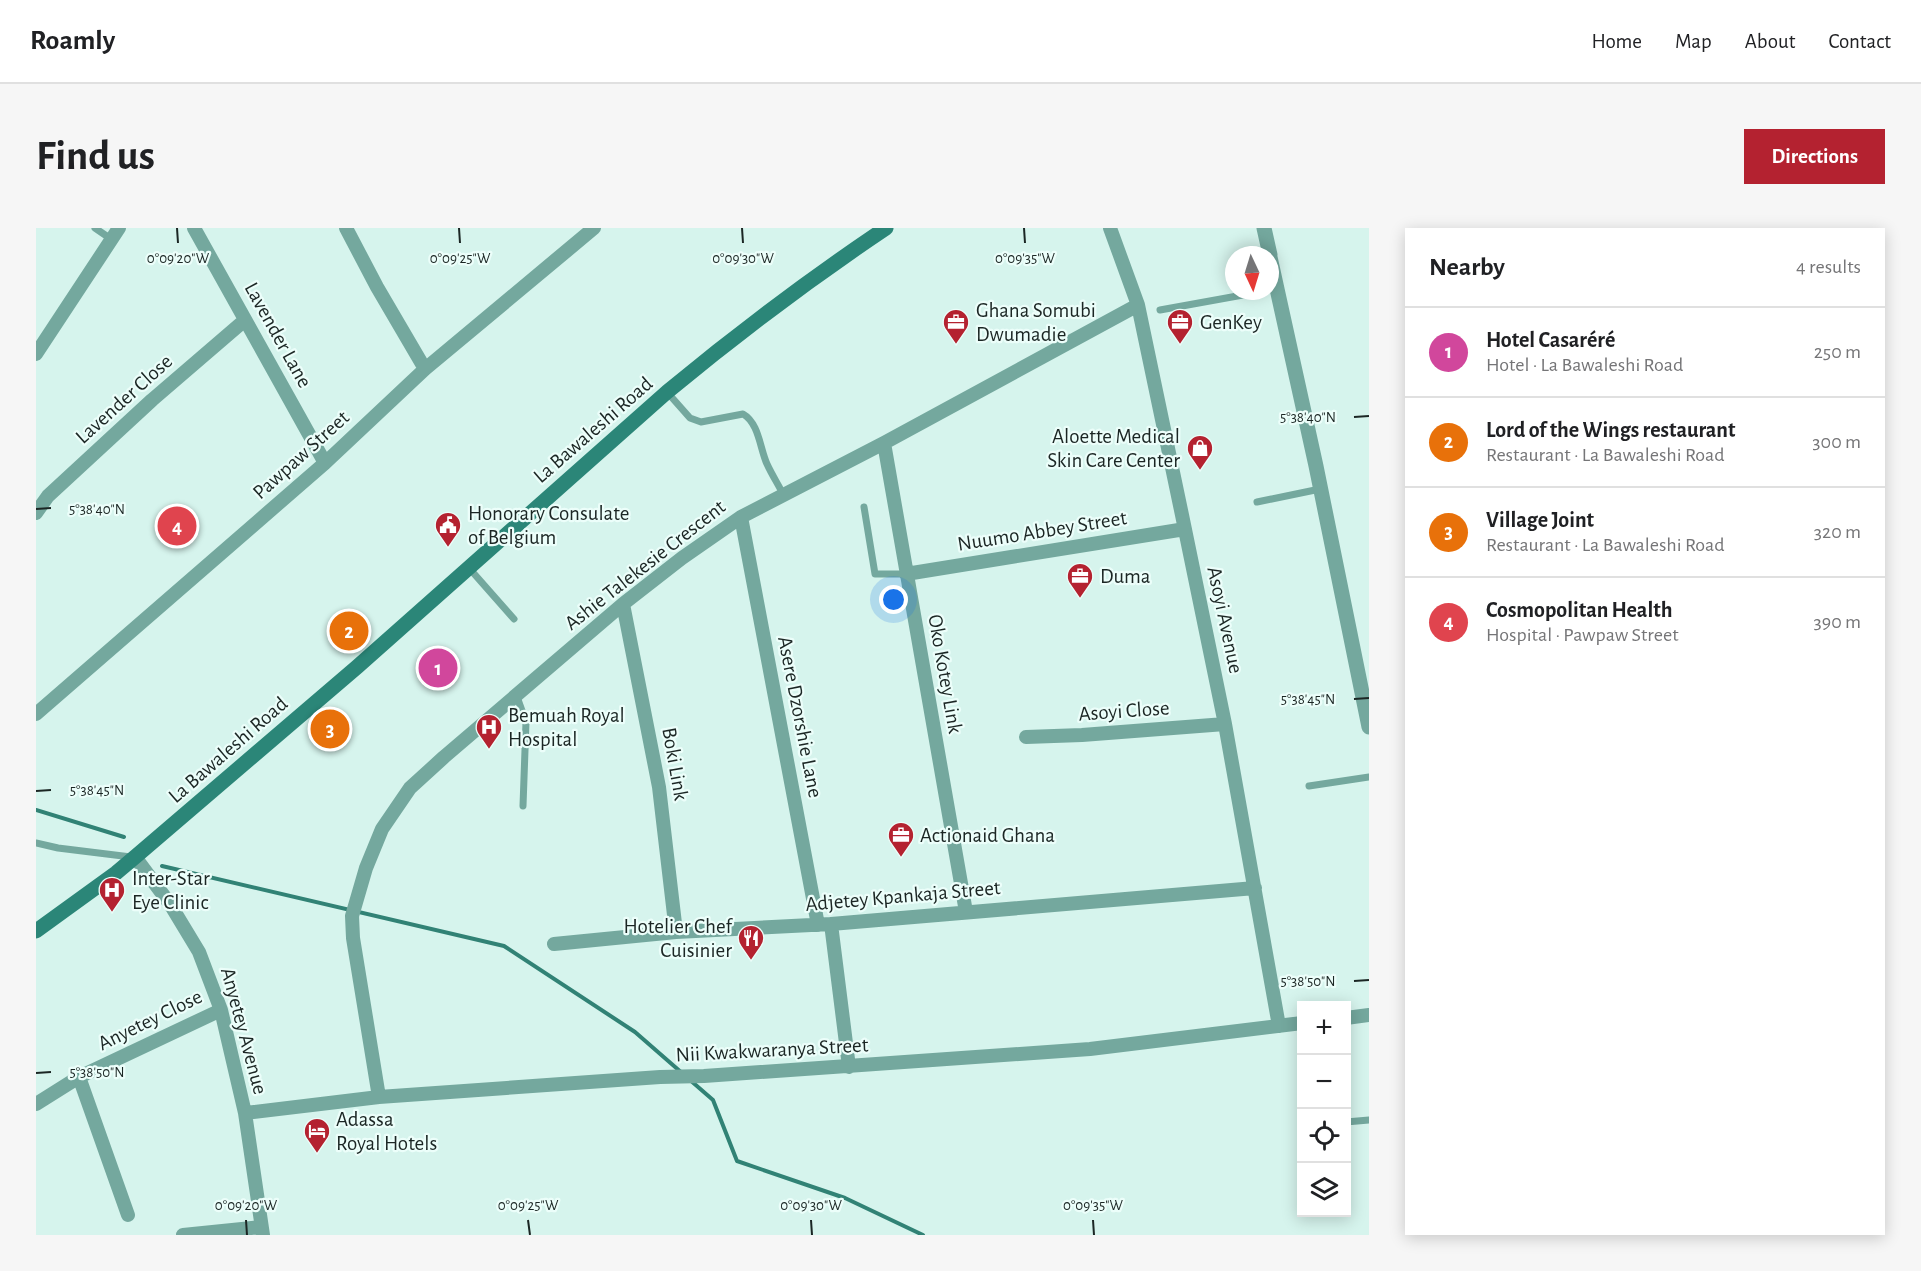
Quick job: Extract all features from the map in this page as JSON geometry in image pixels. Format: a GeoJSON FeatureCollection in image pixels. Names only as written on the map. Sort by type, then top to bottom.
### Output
{"type":"FeatureCollection","features":[{"type":"Feature","properties":{"kind":"main road","name":"La Bawaleshi Road"},"geometry":{"type":"LineString","coordinates":[[36,932],[135,857],[357,667],[667,392],[747,328],[830,266],[886,228]]}},
{"type":"Feature","properties":{"kind":"street","name":"Lavender Lane"},"geometry":{"type":"LineString","coordinates":[[194,228],[325,463]]}},
{"type":"Feature","properties":{"kind":"street"},"geometry":{"type":"LineString","coordinates":[[346,228],[425,369]]}},
{"type":"Feature","properties":{"kind":"street","name":"Pawpaw Street"},"geometry":{"type":"LineString","coordinates":[[36,714],[325,463],[425,369],[594,228]]}},
{"type":"Feature","properties":{"kind":"street","name":"Asoyi Avenue"},"geometry":{"type":"LineString","coordinates":[[1110,228],[1138,305],[1225,724],[1279,1026]]}},
{"type":"Feature","properties":{"kind":"street"},"geometry":{"type":"LineString","coordinates":[[1264,228],[1268,246]]}},
{"type":"Feature","properties":{"kind":"street"},"geometry":{"type":"LineString","coordinates":[[36,354],[115,233]]}},
{"type":"Feature","properties":{"kind":"street"},"geometry":{"type":"LineString","coordinates":[[1273,300],[1320,489],[1369,728]]}},
{"type":"Feature","properties":{"kind":"street","name":"Ashie Talekesie Crescent"},"geometry":{"type":"LineString","coordinates":[[379,1097],[352,939],[352,916],[366,868],[382,830],[410,788],[516,694],[623,604],[682,558],[741,517],[884,443],[1138,305]]}},
{"type":"Feature","properties":{"kind":"street","name":"Lavender Close"},"geometry":{"type":"LineString","coordinates":[[36,513],[48,496],[152,400],[245,320]]}},
{"type":"Feature","properties":{"kind":"street","name":"Oko Kotey Link"},"geometry":{"type":"LineString","coordinates":[[884,443],[966,912]]}},
{"type":"Feature","properties":{"kind":"street","name":"Asere Dzorshie Lane"},"geometry":{"type":"LineString","coordinates":[[741,517],[824,924],[849,1066]]}},
{"type":"Feature","properties":{"kind":"street","name":"Nuumo Abbey Street"},"geometry":{"type":"LineString","coordinates":[[906,574],[1185,529]]}},
{"type":"Feature","properties":{"kind":"street","name":"Boki Link"},"geometry":{"type":"LineString","coordinates":[[623,604],[659,787],[676,932]]}},
{"type":"Feature","properties":{"kind":"street","name":"Asoyi Close"},"geometry":{"type":"LineString","coordinates":[[1026,737],[1225,724]]}},
{"type":"Feature","properties":{"kind":"street","name":"Anyetey Avenue"},"geometry":{"type":"LineString","coordinates":[[135,857],[170,904],[199,952],[221,1010],[245,1113],[262,1231]]}},
{"type":"Feature","properties":{"kind":"street","name":"Adjetey Kpankaja Street"},"geometry":{"type":"LineString","coordinates":[[554,944],[676,932],[824,924],[1255,888]]}},
{"type":"Feature","properties":{"kind":"street","name":"Anyetey Close"},"geometry":{"type":"LineString","coordinates":[[36,1104],[79,1077],[221,1010]]}},
{"type":"Feature","properties":{"kind":"street"},"geometry":{"type":"LineString","coordinates":[[1351,1017],[1369,1015]]}},
{"type":"Feature","properties":{"kind":"street","name":"Nii Kwakwaranya Street"},"geometry":{"type":"LineString","coordinates":[[245,1113],[379,1097],[1090,1049],[1297,1024]]}},
{"type":"Feature","properties":{"kind":"street"},"geometry":{"type":"LineString","coordinates":[[79,1077],[128,1215]]}},
{"type":"Feature","properties":{"kind":"street"},"geometry":{"type":"LineString","coordinates":[[183,1235],[262,1231]]}},
{"type":"Feature","properties":{"kind":"lane"},"geometry":{"type":"LineString","coordinates":[[95,228],[115,233]]}},
{"type":"Feature","properties":{"kind":"lane"},"geometry":{"type":"LineString","coordinates":[[1160,310],[1225,298]]}},
{"type":"Feature","properties":{"kind":"lane"},"geometry":{"type":"LineString","coordinates":[[667,392],[690,418],[701,422],[743,414],[749,417],[767,464],[783,494]]}},
{"type":"Feature","properties":{"kind":"lane"},"geometry":{"type":"LineString","coordinates":[[1257,502],[1320,489]]}},
{"type":"Feature","properties":{"kind":"lane"},"geometry":{"type":"LineString","coordinates":[[864,507],[875,574],[906,574]]}},
{"type":"Feature","properties":{"kind":"lane"},"geometry":{"type":"LineString","coordinates":[[469,568],[514,619]]}},
{"type":"Feature","properties":{"kind":"lane"},"geometry":{"type":"LineString","coordinates":[[516,694],[526,722],[524,806]]}},
{"type":"Feature","properties":{"kind":"lane"},"geometry":{"type":"LineString","coordinates":[[1309,786],[1369,777]]}},
{"type":"Feature","properties":{"kind":"lane"},"geometry":{"type":"LineString","coordinates":[[36,843],[58,848],[135,857]]}},
{"type":"Feature","properties":{"kind":"lane"},"geometry":{"type":"LineString","coordinates":[[1351,1122],[1369,1120]]}},
{"type":"Feature","properties":{"kind":"waterway"},"geometry":{"type":"LineString","coordinates":[[36,810],[124,837]]}},
{"type":"Feature","properties":{"kind":"waterway"},"geometry":{"type":"LineString","coordinates":[[162,866],[504,946],[635,1032],[682,1073]]}},
{"type":"Feature","properties":{"kind":"waterway"},"geometry":{"type":"LineString","coordinates":[[690,1080],[713,1100],[737,1161],[845,1198],[923,1235]]}},
{"type":"Feature","properties":{"kind":"place","name":"Ghana Somubi Dwumadie"},"geometry":{"type":"Point","coordinates":[956,345]}},
{"type":"Feature","properties":{"kind":"place","name":"GenKey"},"geometry":{"type":"Point","coordinates":[1180,345]}},
{"type":"Feature","properties":{"kind":"place","name":"Aloette Medical Skin Care Center"},"geometry":{"type":"Point","coordinates":[1200,471]}},
{"type":"Feature","properties":{"kind":"place","name":"Cosmopolitan Health"},"geometry":{"type":"Point","coordinates":[177,526]}},
{"type":"Feature","properties":{"kind":"place","name":"Honorary Consulate of Belgium"},"geometry":{"type":"Point","coordinates":[448,548]}},
{"type":"Feature","properties":{"kind":"place","name":"Duma"},"geometry":{"type":"Point","coordinates":[1080,599]}},
{"type":"Feature","properties":{"kind":"place","name":"Lord of the Wings restaurant"},"geometry":{"type":"Point","coordinates":[349,631]}},
{"type":"Feature","properties":{"kind":"place","name":"Hotel Casaréré"},"geometry":{"type":"Point","coordinates":[438,668]}},
{"type":"Feature","properties":{"kind":"place","name":"Village Joint"},"geometry":{"type":"Point","coordinates":[330,729]}},
{"type":"Feature","properties":{"kind":"place","name":"Bemuah Royal Hospital"},"geometry":{"type":"Point","coordinates":[489,750]}},
{"type":"Feature","properties":{"kind":"place","name":"Actionaid Ghana"},"geometry":{"type":"Point","coordinates":[901,858]}},
{"type":"Feature","properties":{"kind":"place","name":"Inter-Star Eye Clinic"},"geometry":{"type":"Point","coordinates":[112,913]}},
{"type":"Feature","properties":{"kind":"place","name":"Hotelier Chef Cuisinier"},"geometry":{"type":"Point","coordinates":[751,961]}},
{"type":"Feature","properties":{"kind":"place","name":"Adassa Royal Hotels"},"geometry":{"type":"Point","coordinates":[317,1154]}}]}
